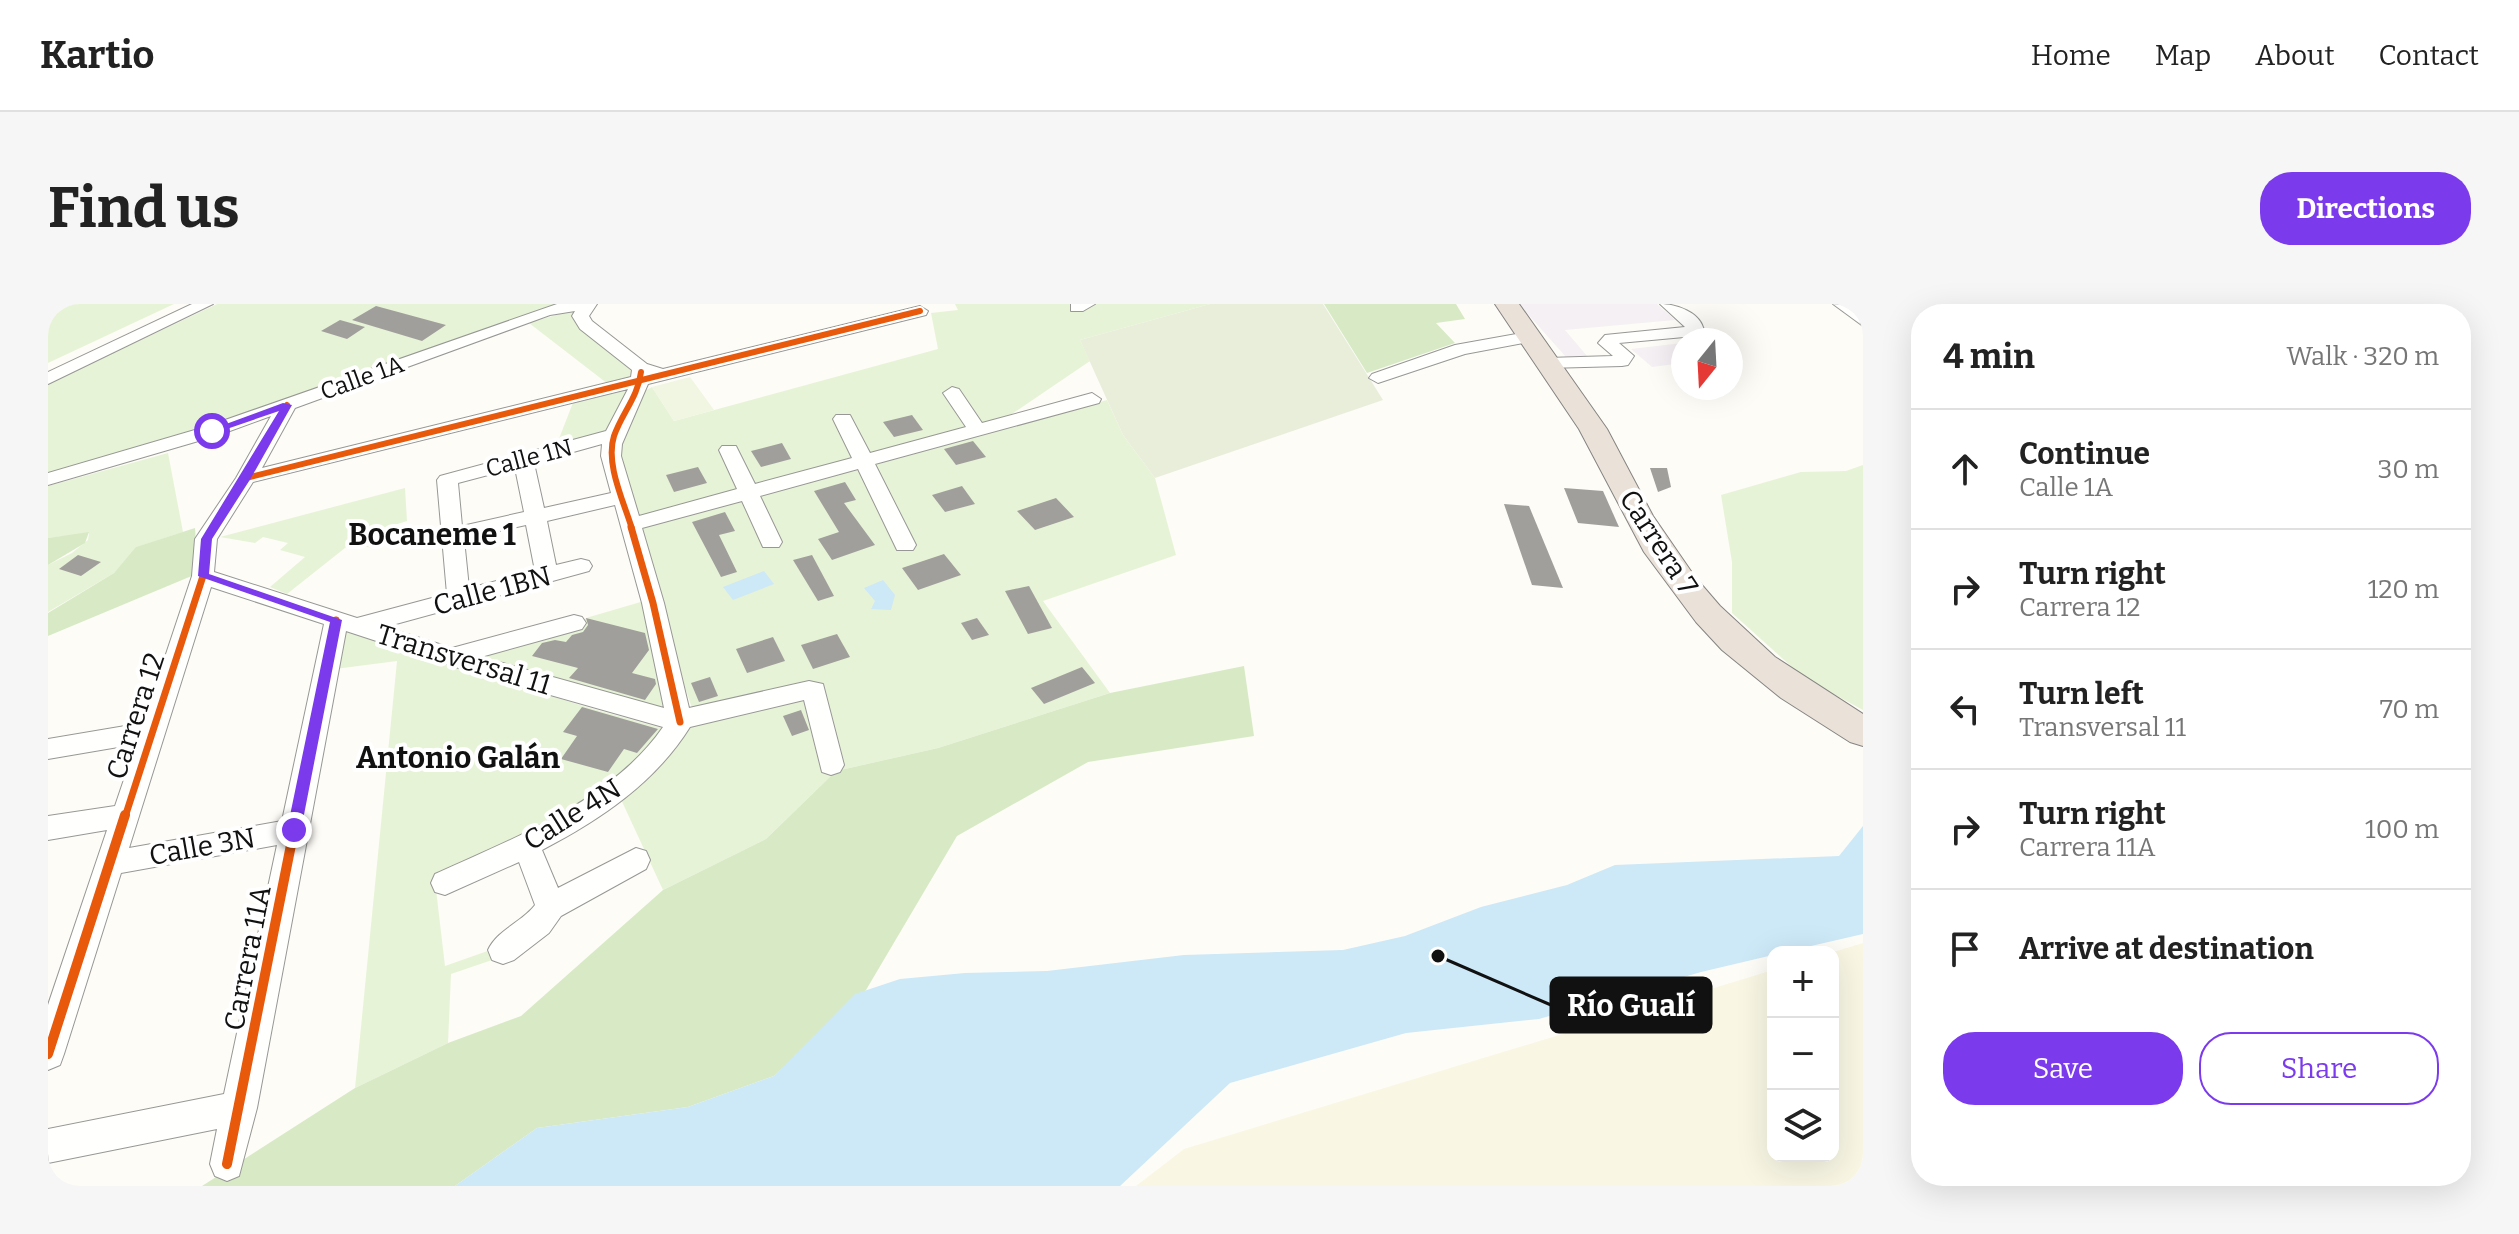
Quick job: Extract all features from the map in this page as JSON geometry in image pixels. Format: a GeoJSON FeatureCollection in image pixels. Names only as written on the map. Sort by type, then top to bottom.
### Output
{"type":"FeatureCollection","features":[{"type":"Feature","properties":{"kind":"highway","name":"Carrera 7"},"geometry":{"type":"LineString","coordinates":[[1507,304],[1595,432],[1638,517],[1681,584],[1726,634],[1772,675],[1863,732]]}},
{"type":"Feature","properties":{"kind":"street"},"geometry":{"type":"LineString","coordinates":[[48,368],[183,304]]}},
{"type":"Feature","properties":{"kind":"street"},"geometry":{"type":"LineString","coordinates":[[48,379],[205,304]]}},
{"type":"Feature","properties":{"kind":"street"},"geometry":{"type":"LineString","coordinates":[[586,304],[580,316],[586,325],[641,374]]}},
{"type":"Feature","properties":{"kind":"street","name":"Calle 1A"},"geometry":{"type":"LineString","coordinates":[[48,479],[287,405],[523,318],[586,304]]}},
{"type":"Feature","properties":{"kind":"street"},"geometry":{"type":"LineString","coordinates":[[860,304],[861,325]]}},
{"type":"Feature","properties":{"kind":"street"},"geometry":{"type":"LineString","coordinates":[[1547,363],[1622,361],[1625,356],[1607,343],[1611,339],[1695,331],[1696,327],[1668,304]]}},
{"type":"Feature","properties":{"kind":"street"},"geometry":{"type":"LineString","coordinates":[[1841,304],[1863,321]]}},
{"type":"Feature","properties":{"kind":"street"},"geometry":{"type":"LineString","coordinates":[[246,478],[641,374],[664,375],[920,311]]}},
{"type":"Feature","properties":{"kind":"street"},"geometry":{"type":"LineString","coordinates":[[1378,378],[1461,349],[1528,337]]}},
{"type":"Feature","properties":{"kind":"street"},"geometry":{"type":"LineString","coordinates":[[641,374],[635,403],[611,436],[611,456],[653,603],[681,720],[814,691],[831,765]]}},
{"type":"Feature","properties":{"kind":"street"},"geometry":{"type":"LineString","coordinates":[[952,393],[978,431]]}},
{"type":"Feature","properties":{"kind":"street"},"geometry":{"type":"LineString","coordinates":[[630,525],[1092,399]]}},
{"type":"Feature","properties":{"kind":"street","name":"Carrera 12"},"geometry":{"type":"LineString","coordinates":[[49,1051],[203,576],[206,539],[246,478],[287,405]]}},
{"type":"Feature","properties":{"kind":"street"},"geometry":{"type":"LineString","coordinates":[[843,419],[905,545]]}},
{"type":"Feature","properties":{"kind":"street","name":"Calle 1N"},"geometry":{"type":"LineString","coordinates":[[453,535],[447,480],[611,436]]}},
{"type":"Feature","properties":{"kind":"street"},"geometry":{"type":"LineString","coordinates":[[729,450],[771,542]]}},
{"type":"Feature","properties":{"kind":"street"},"geometry":{"type":"LineString","coordinates":[[523,459],[547,574]]}},
{"type":"Feature","properties":{"kind":"street"},"geometry":{"type":"LineString","coordinates":[[459,598],[453,535],[623,497]]}},
{"type":"Feature","properties":{"kind":"street","name":"Calle 1BN"},"geometry":{"type":"LineString","coordinates":[[346,623],[581,566]]}},
{"type":"Feature","properties":{"kind":"street","name":"Transversal 11"},"geometry":{"type":"LineString","coordinates":[[203,576],[451,657],[681,720]]}},
{"type":"Feature","properties":{"kind":"street","name":"Carrera 11A"},"geometry":{"type":"LineString","coordinates":[[227,1164],[294,830],[346,623]]}},
{"type":"Feature","properties":{"kind":"street"},"geometry":{"type":"LineString","coordinates":[[451,657],[574,623]]}},
{"type":"Feature","properties":{"kind":"street","name":"Calle 4N"},"geometry":{"type":"LineString","coordinates":[[445,883],[526,845],[626,781],[663,749],[681,720]]}},
{"type":"Feature","properties":{"kind":"street"},"geometry":{"type":"LineString","coordinates":[[48,749],[153,731]]}},
{"type":"Feature","properties":{"kind":"street"},"geometry":{"type":"LineString","coordinates":[[48,828],[125,816]]}},
{"type":"Feature","properties":{"kind":"street","name":"Calle 3N"},"geometry":{"type":"LineString","coordinates":[[110,863],[294,830]]}},
{"type":"Feature","properties":{"kind":"street"},"geometry":{"type":"LineString","coordinates":[[526,845],[551,907]]}},
{"type":"Feature","properties":{"kind":"street"},"geometry":{"type":"LineString","coordinates":[[503,950],[538,924],[551,907],[636,860]]}},
{"type":"Feature","properties":{"kind":"street"},"geometry":{"type":"LineString","coordinates":[[48,1146],[240,1108]]}},
{"type":"Feature","properties":{"kind":"shaded area"},"geometry":{"type":"Polygon","coordinates":[[[1519,304],[1657,304],[1675,320],[1565,330],[1587,356],[1566,357],[1519,304]]]}},
{"type":"Feature","properties":{"kind":"shaded area"},"geometry":{"type":"Polygon","coordinates":[[[1671,344],[1671,365],[1652,367],[1631,349],[1671,344]]]}},
{"type":"Feature","properties":{"kind":"shaded area"},"geometry":{"type":"Polygon","coordinates":[[[1863,943],[1863,1186],[1136,1186],[1184,1149],[1767,972],[1767,1162],[1839,1162],[1839,950],[1863,943]]]}},
{"type":"Feature","properties":{"kind":"green space"},"geometry":{"type":"Polygon","coordinates":[[[48,304],[174,304],[48,363],[48,304]]]}},
{"type":"Feature","properties":{"kind":"green space"},"geometry":{"type":"Polygon","coordinates":[[[217,304],[561,304],[266,408],[48,473],[48,384],[217,304]]]}},
{"type":"Feature","properties":{"kind":"green space"},"geometry":{"type":"Polygon","coordinates":[[[955,304],[1210,304],[1080,340],[1090,361],[1000,422],[634,521],[616,449],[641,393],[652,387],[674,421],[938,349],[931,313],[958,310],[955,304]]]}},
{"type":"Feature","properties":{"kind":"green space"},"geometry":{"type":"Polygon","coordinates":[[[1210,304],[1323,304],[1383,400],[1155,478],[1123,435],[1080,340],[1210,304]]]}},
{"type":"Feature","properties":{"kind":"green space"},"geometry":{"type":"Polygon","coordinates":[[[1324,304],[1456,304],[1465,319],[1436,323],[1455,343],[1367,373],[1324,304]]]}},
{"type":"Feature","properties":{"kind":"green space"},"geometry":{"type":"Polygon","coordinates":[[[583,307],[574,317],[635,371],[627,379],[608,384],[529,323],[583,307]]]}},
{"type":"Feature","properties":{"kind":"green space"},"geometry":{"type":"Polygon","coordinates":[[[690,377],[714,410],[674,421],[652,387],[690,377]]]}},
{"type":"Feature","properties":{"kind":"green space"},"geometry":{"type":"Polygon","coordinates":[[[635,384],[609,434],[555,449],[574,400],[635,384]]]}},
{"type":"Feature","properties":{"kind":"green space"},"geometry":{"type":"Polygon","coordinates":[[[1107,400],[1123,435],[1155,478],[1176,555],[1043,601],[1110,693],[938,748],[836,771],[766,839],[663,890],[618,793],[692,708],[670,644],[639,526],[1107,400]]]}},
{"type":"Feature","properties":{"kind":"green space"},"geometry":{"type":"Polygon","coordinates":[[[168,453],[183,532],[137,547],[114,573],[48,612],[48,565],[72,553],[88,540],[89,533],[48,538],[48,486],[168,453]]]}},
{"type":"Feature","properties":{"kind":"green space"},"geometry":{"type":"Polygon","coordinates":[[[1863,465],[1863,710],[1804,678],[1732,613],[1732,562],[1721,495],[1801,472],[1846,471],[1863,465]]]}},
{"type":"Feature","properties":{"kind":"green space"},"geometry":{"type":"Polygon","coordinates":[[[405,488],[407,521],[375,531],[373,548],[350,544],[287,594],[270,587],[305,557],[280,550],[288,543],[263,537],[255,543],[220,537],[405,488]]]}},
{"type":"Feature","properties":{"kind":"green space"},"geometry":{"type":"Polygon","coordinates":[[[195,528],[194,575],[48,636],[48,613],[114,573],[136,547],[195,528]]]}},
{"type":"Feature","properties":{"kind":"green space"},"geometry":{"type":"Polygon","coordinates":[[[89,532],[85,543],[48,565],[48,538],[89,532]]]}},
{"type":"Feature","properties":{"kind":"green space"},"geometry":{"type":"Polygon","coordinates":[[[644,601],[668,706],[664,711],[468,657],[578,627],[586,618],[644,601]]]}},
{"type":"Feature","properties":{"kind":"green space"},"geometry":{"type":"Polygon","coordinates":[[[343,628],[583,706],[662,728],[636,764],[598,791],[524,836],[435,881],[445,966],[496,948],[495,959],[451,974],[448,1043],[355,1088],[397,661],[335,669],[343,628]]]}},
{"type":"Feature","properties":{"kind":"green space"},"geometry":{"type":"Polygon","coordinates":[[[1244,666],[1254,736],[1088,762],[957,836],[866,990],[774,1076],[688,1107],[537,1128],[455,1186],[202,1186],[355,1088],[448,1043],[521,1016],[663,890],[766,839],[836,771],[938,748],[1110,693],[1244,666]]]}},
{"type":"Feature","properties":{"kind":"water"},"geometry":{"type":"Polygon","coordinates":[[[764,571],[774,584],[733,600],[723,587],[764,571]]]}},
{"type":"Feature","properties":{"kind":"water"},"geometry":{"type":"Polygon","coordinates":[[[883,580],[895,595],[891,610],[871,609],[875,601],[864,588],[883,580]]]}},
{"type":"Feature","properties":{"kind":"water"},"geometry":{"type":"Polygon","coordinates":[[[1863,826],[1863,934],[1811,946],[1767,946],[1767,956],[1701,972],[1539,1019],[1406,1033],[1230,1083],[1120,1186],[455,1186],[537,1128],[688,1107],[774,1076],[855,994],[900,979],[965,973],[1047,971],[1184,955],[1343,950],[1405,936],[1481,907],[1567,885],[1615,865],[1839,856],[1863,826]]]}},
{"type":"Feature","properties":{"kind":"building"},"geometry":{"type":"Polygon","coordinates":[[[376,306],[446,325],[422,341],[352,320],[376,306]]]}},
{"type":"Feature","properties":{"kind":"building"},"geometry":{"type":"Polygon","coordinates":[[[340,320],[365,327],[347,339],[321,331],[340,320]]]}},
{"type":"Feature","properties":{"kind":"building"},"geometry":{"type":"Polygon","coordinates":[[[912,415],[923,430],[894,437],[883,422],[912,415]]]}},
{"type":"Feature","properties":{"kind":"building"},"geometry":{"type":"Polygon","coordinates":[[[973,441],[986,457],[956,465],[944,449],[973,441]]]}},
{"type":"Feature","properties":{"kind":"building"},"geometry":{"type":"Polygon","coordinates":[[[782,443],[791,459],[761,467],[751,451],[782,443]]]}},
{"type":"Feature","properties":{"kind":"building"},"geometry":{"type":"Polygon","coordinates":[[[698,467],[707,483],[674,492],[666,475],[698,467]]]}},
{"type":"Feature","properties":{"kind":"building"},"geometry":{"type":"Polygon","coordinates":[[[1650,468],[1667,468],[1671,487],[1658,492],[1650,468]]]}},
{"type":"Feature","properties":{"kind":"building"},"geometry":{"type":"Polygon","coordinates":[[[845,482],[856,500],[844,503],[875,545],[832,560],[818,539],[839,532],[814,491],[845,482]]]}},
{"type":"Feature","properties":{"kind":"building"},"geometry":{"type":"Polygon","coordinates":[[[962,486],[975,504],[945,512],[932,495],[962,486]]]}},
{"type":"Feature","properties":{"kind":"building"},"geometry":{"type":"Polygon","coordinates":[[[1564,488],[1603,491],[1619,527],[1578,523],[1564,488]]]}},
{"type":"Feature","properties":{"kind":"building"},"geometry":{"type":"Polygon","coordinates":[[[1056,498],[1074,517],[1035,530],[1017,511],[1056,498]]]}},
{"type":"Feature","properties":{"kind":"building"},"geometry":{"type":"Polygon","coordinates":[[[1504,504],[1529,506],[1563,588],[1532,585],[1504,504]]]}},
{"type":"Feature","properties":{"kind":"building"},"geometry":{"type":"Polygon","coordinates":[[[725,512],[735,531],[719,535],[737,572],[721,577],[692,522],[725,512]]]}},
{"type":"Feature","properties":{"kind":"building"},"geometry":{"type":"Polygon","coordinates":[[[944,554],[961,575],[918,590],[902,568],[944,554]]]}},
{"type":"Feature","properties":{"kind":"building"},"geometry":{"type":"Polygon","coordinates":[[[78,555],[101,562],[81,576],[59,569],[78,555]]]}},
{"type":"Feature","properties":{"kind":"building"},"geometry":{"type":"Polygon","coordinates":[[[812,555],[834,596],[818,601],[793,560],[812,555]]]}},
{"type":"Feature","properties":{"kind":"building"},"geometry":{"type":"Polygon","coordinates":[[[1029,586],[1052,628],[1028,634],[1005,591],[1029,586]]]}},
{"type":"Feature","properties":{"kind":"building"},"geometry":{"type":"Polygon","coordinates":[[[586,618],[645,633],[649,650],[632,673],[655,679],[656,684],[645,700],[569,678],[578,668],[532,656],[542,643],[555,640],[566,642],[572,635],[583,632],[588,625],[586,618]]]}},
{"type":"Feature","properties":{"kind":"building"},"geometry":{"type":"Polygon","coordinates":[[[977,618],[989,635],[972,640],[961,623],[977,618]]]}},
{"type":"Feature","properties":{"kind":"building"},"geometry":{"type":"Polygon","coordinates":[[[837,634],[850,657],[813,669],[801,645],[837,634]]]}},
{"type":"Feature","properties":{"kind":"building"},"geometry":{"type":"Polygon","coordinates":[[[773,637],[785,661],[747,673],[736,649],[773,637]]]}},
{"type":"Feature","properties":{"kind":"building"},"geometry":{"type":"Polygon","coordinates":[[[1082,667],[1095,683],[1044,704],[1031,688],[1082,667]]]}},
{"type":"Feature","properties":{"kind":"building"},"geometry":{"type":"Polygon","coordinates":[[[710,677],[718,696],[699,702],[691,683],[710,677]]]}},
{"type":"Feature","properties":{"kind":"building"},"geometry":{"type":"Polygon","coordinates":[[[582,707],[658,729],[637,753],[624,749],[608,772],[561,759],[577,736],[563,732],[582,707]]]}},
{"type":"Feature","properties":{"kind":"building"},"geometry":{"type":"Polygon","coordinates":[[[801,710],[809,730],[792,736],[783,716],[801,710]]]}},
{"type":"Feature","properties":{"kind":"cycle path"},"geometry":{"type":"LineString","coordinates":[[246,478],[920,311]]}},
{"type":"Feature","properties":{"kind":"cycle path"},"geometry":{"type":"LineString","coordinates":[[641,372],[636,395],[615,433],[611,456],[653,603],[680,722]]}},
{"type":"Feature","properties":{"kind":"cycle path"},"geometry":{"type":"LineString","coordinates":[[48,1054],[203,576],[206,539],[246,478],[287,405]]}},
{"type":"Feature","properties":{"kind":"cycle path"},"geometry":{"type":"LineString","coordinates":[[227,1164],[336,620]]}},
{"type":"Feature","properties":{"kind":"place","name":"Río Gualí"},"geometry":{"type":"Point","coordinates":[1438,956]}},
{"type":"Feature","properties":{"kind":"district","name":"Bocaneme 1"},"geometry":{"type":"Point","coordinates":[432,535]}},
{"type":"Feature","properties":{"kind":"district","name":"Antonio Galán"},"geometry":{"type":"Point","coordinates":[458,758]}},
{"type":"Feature","properties":{"kind":"route"},"geometry":{"type":"LineString","coordinates":[[212,431],[287,405],[246,478],[206,539],[203,576],[336,620],[294,830]]}}]}
